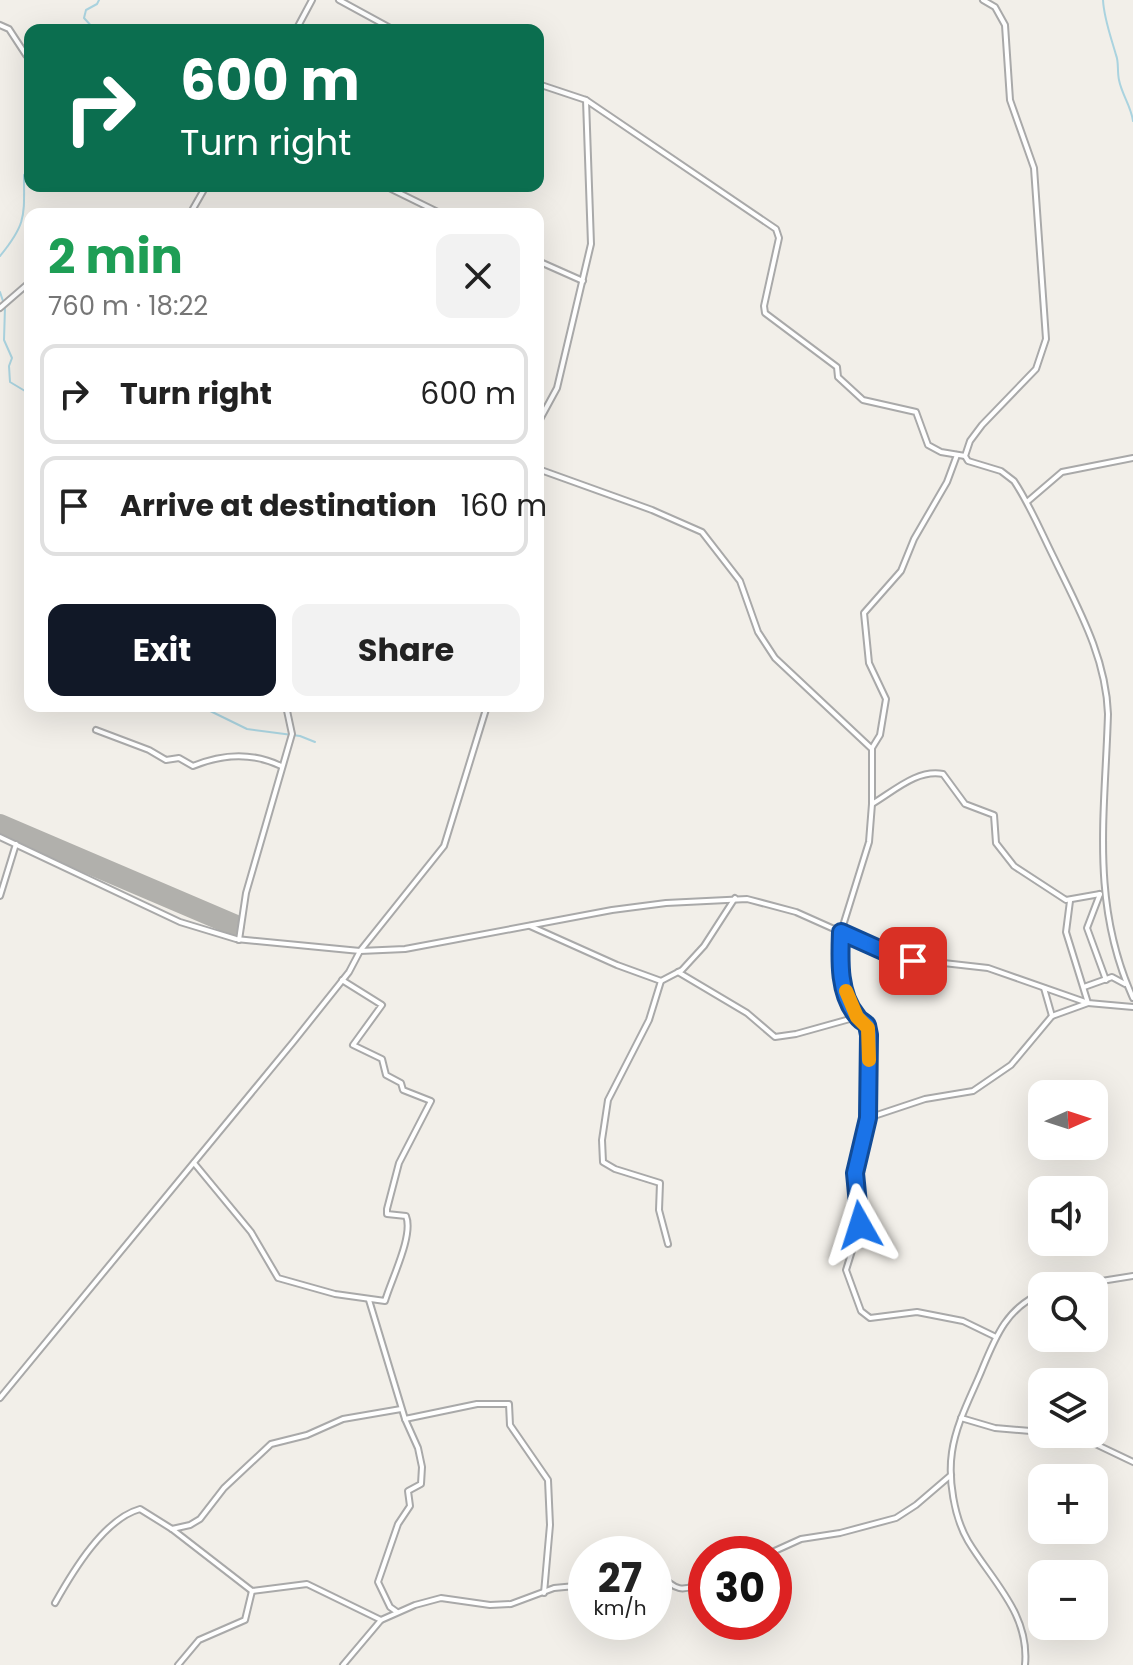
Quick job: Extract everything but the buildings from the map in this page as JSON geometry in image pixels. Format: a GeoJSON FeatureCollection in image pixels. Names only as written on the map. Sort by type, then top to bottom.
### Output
{"type":"FeatureCollection","features":[{"type":"Feature","properties":{"kind":"street"},"geometry":{"type":"LineString","coordinates":[[299,24],[312,0]]}},
{"type":"Feature","properties":{"kind":"street"},"geometry":{"type":"LineString","coordinates":[[339,0],[383,24]]}},
{"type":"Feature","properties":{"kind":"street"},"geometry":{"type":"LineString","coordinates":[[965,456],[970,441],[982,425],[1036,369],[1046,339],[1034,168],[1010,100],[1005,25],[995,7],[983,0]]}},
{"type":"Feature","properties":{"kind":"street"},"geometry":{"type":"LineString","coordinates":[[0,25],[9,29],[24,52]]}},
{"type":"Feature","properties":{"kind":"street"},"geometry":{"type":"LineString","coordinates":[[544,86],[586,100],[776,229],[779,238],[765,313],[837,367],[838,377],[863,400],[916,412],[928,445],[941,452],[965,456],[972,463],[1009,475],[1027,502],[1089,631],[1105,678],[1108,714],[1101,820],[1102,891],[1109,931],[1133,998]]}},
{"type":"Feature","properties":{"kind":"street"},"geometry":{"type":"LineString","coordinates":[[544,412],[557,388],[591,244],[586,100]]}},
{"type":"Feature","properties":{"kind":"street"},"geometry":{"type":"LineString","coordinates":[[397,192],[430,208]]}},
{"type":"Feature","properties":{"kind":"street"},"geometry":{"type":"LineString","coordinates":[[544,264],[583,281]]}},
{"type":"Feature","properties":{"kind":"street"},"geometry":{"type":"LineString","coordinates":[[0,308],[24,287]]}},
{"type":"Feature","properties":{"kind":"street"},"geometry":{"type":"LineString","coordinates":[[957,455],[947,482],[914,539],[901,571],[864,613],[869,663],[886,699],[880,735],[872,749],[869,842],[841,932],[843,983],[857,1017],[867,1025],[869,1035],[868,1118],[855,1173],[859,1231],[846,1270],[861,1311],[867,1317],[917,1312],[963,1321],[996,1337]]}},
{"type":"Feature","properties":{"kind":"street"},"geometry":{"type":"LineString","coordinates":[[1027,502],[1062,472],[1133,458]]}},
{"type":"Feature","properties":{"kind":"street"},"geometry":{"type":"LineString","coordinates":[[544,471],[652,510],[702,532],[740,581],[758,632],[775,658],[872,749]]}},
{"type":"Feature","properties":{"kind":"street"},"geometry":{"type":"LineString","coordinates":[[239,940],[246,893],[292,734],[287,712]]}},
{"type":"Feature","properties":{"kind":"street"},"geometry":{"type":"LineString","coordinates":[[0,1398],[342,980],[360,951],[444,846],[485,712]]}},
{"type":"Feature","properties":{"kind":"street"},"geometry":{"type":"LineString","coordinates":[[96,730],[149,750],[166,760],[179,758],[193,766],[212,759],[254,755],[281,766]]}},
{"type":"Feature","properties":{"kind":"street"},"geometry":{"type":"LineString","coordinates":[[872,804],[909,780],[942,773],[965,804],[994,815],[996,843],[1018,870],[1070,901],[1102,891]]}},
{"type":"Feature","properties":{"kind":"street"},"geometry":{"type":"LineString","coordinates":[[0,837],[180,922],[239,940],[360,951],[405,949],[626,908],[735,898],[764,902],[796,912],[905,959],[988,968],[1088,1003],[1133,1007]]}},
{"type":"Feature","properties":{"kind":"street"},"geometry":{"type":"LineString","coordinates":[[0,896],[16,844]]}},
{"type":"Feature","properties":{"kind":"street"},"geometry":{"type":"LineString","coordinates":[[1102,891],[1087,928],[1106,980]]}},
{"type":"Feature","properties":{"kind":"street"},"geometry":{"type":"LineString","coordinates":[[668,1244],[659,1210],[660,1183],[608,1166],[603,1160],[608,1100],[649,1020],[661,981],[678,972],[704,946],[735,898]]}},
{"type":"Feature","properties":{"kind":"street"},"geometry":{"type":"LineString","coordinates":[[1070,901],[1066,932],[1088,1003]]}},
{"type":"Feature","properties":{"kind":"street"},"geometry":{"type":"LineString","coordinates":[[527,925],[661,981]]}},
{"type":"Feature","properties":{"kind":"street"},"geometry":{"type":"LineString","coordinates":[[678,972],[747,1013],[775,1037],[857,1017]]}},
{"type":"Feature","properties":{"kind":"street"},"geometry":{"type":"LineString","coordinates":[[1084,987],[1115,977],[1127,985]]}},
{"type":"Feature","properties":{"kind":"street"},"geometry":{"type":"LineString","coordinates":[[194,1163],[251,1232],[276,1276],[335,1294],[385,1301],[402,1252],[408,1217],[389,1214],[387,1209],[399,1163],[431,1101],[403,1090],[401,1083],[386,1075],[382,1059],[353,1045],[382,1005],[342,980]]}},
{"type":"Feature","properties":{"kind":"street"},"geometry":{"type":"LineString","coordinates":[[1044,987],[1052,1016]]}},
{"type":"Feature","properties":{"kind":"street"},"geometry":{"type":"LineString","coordinates":[[868,1118],[925,1099],[973,1091],[1011,1065],[1052,1016],[1088,1003]]}},
{"type":"Feature","properties":{"kind":"street"},"geometry":{"type":"LineString","coordinates":[[1108,1280],[1133,1276]]}},
{"type":"Feature","properties":{"kind":"street"},"geometry":{"type":"LineString","coordinates":[[369,1300],[401,1409],[418,1448],[422,1479],[421,1484],[408,1491],[410,1506],[398,1524],[378,1582],[390,1607],[397,1612]]}},
{"type":"Feature","properties":{"kind":"street"},"geometry":{"type":"LineString","coordinates":[[1025,1665],[1023,1640],[1014,1607],[966,1538],[959,1519],[951,1475],[952,1448],[961,1418],[996,1337],[1015,1309],[1028,1301]]}},
{"type":"Feature","properties":{"kind":"street"},"geometry":{"type":"LineString","coordinates":[[405,1419],[477,1404],[509,1404],[511,1427],[548,1480],[550,1525],[544,1593]]}},
{"type":"Feature","properties":{"kind":"street"},"geometry":{"type":"LineString","coordinates":[[172,1529],[200,1519],[224,1488],[271,1444],[307,1435],[343,1419],[401,1409]]}},
{"type":"Feature","properties":{"kind":"street"},"geometry":{"type":"LineString","coordinates":[[961,1418],[995,1428],[1028,1431]]}},
{"type":"Feature","properties":{"kind":"street"},"geometry":{"type":"LineString","coordinates":[[1104,1448],[1133,1462]]}},
{"type":"Feature","properties":{"kind":"street"},"geometry":{"type":"LineString","coordinates":[[792,1543],[896,1518],[951,1475]]}},
{"type":"Feature","properties":{"kind":"street"},"geometry":{"type":"LineString","coordinates":[[55,1603],[74,1569],[102,1537],[129,1513],[143,1509],[252,1591],[307,1584],[381,1620]]}},
{"type":"Feature","properties":{"kind":"street"},"geometry":{"type":"LineString","coordinates":[[343,1665],[381,1620],[397,1612],[441,1598],[505,1605],[568,1586]]}},
{"type":"Feature","properties":{"kind":"street"},"geometry":{"type":"LineString","coordinates":[[178,1665],[199,1640],[243,1622],[252,1591]]}},
{"type":"Feature","properties":{"kind":"waterway"},"geometry":{"type":"LineString","coordinates":[[90,24],[84,18],[86,10],[99,0]]}},
{"type":"Feature","properties":{"kind":"waterway"},"geometry":{"type":"LineString","coordinates":[[1103,0],[1119,80],[1133,121]]}},
{"type":"Feature","properties":{"kind":"waterway"},"geometry":{"type":"LineString","coordinates":[[24,175],[24,192]]}},
{"type":"Feature","properties":{"kind":"waterway"},"geometry":{"type":"LineString","coordinates":[[24,192],[24,208]]}},
{"type":"Feature","properties":{"kind":"waterway"},"geometry":{"type":"LineString","coordinates":[[0,256],[15,235],[24,210]]}},
{"type":"Feature","properties":{"kind":"waterway"},"geometry":{"type":"LineString","coordinates":[[0,292],[3,301]]}},
{"type":"Feature","properties":{"kind":"waterway"},"geometry":{"type":"LineString","coordinates":[[5,307],[4,340],[12,358],[10,382],[24,390]]}},
{"type":"Feature","properties":{"kind":"waterway"},"geometry":{"type":"LineString","coordinates":[[212,712],[247,729],[300,736],[315,742]]}},
{"type":"Feature","properties":{"kind":"runway"},"geometry":{"type":"LineString","coordinates":[[0,825],[234,925]]}},
{"type":"Feature","properties":{"kind":"slow traffic"},"geometry":{"type":"LineString","coordinates":[[846,991],[857,1017],[868,1028],[869,1060]]}},
{"type":"Feature","properties":{"kind":"route"},"geometry":{"type":"LineString","coordinates":[[860,1225],[855,1173],[868,1118],[869,1035],[867,1025],[857,1017],[843,983],[841,932],[899,958],[913,961]]}}]}
